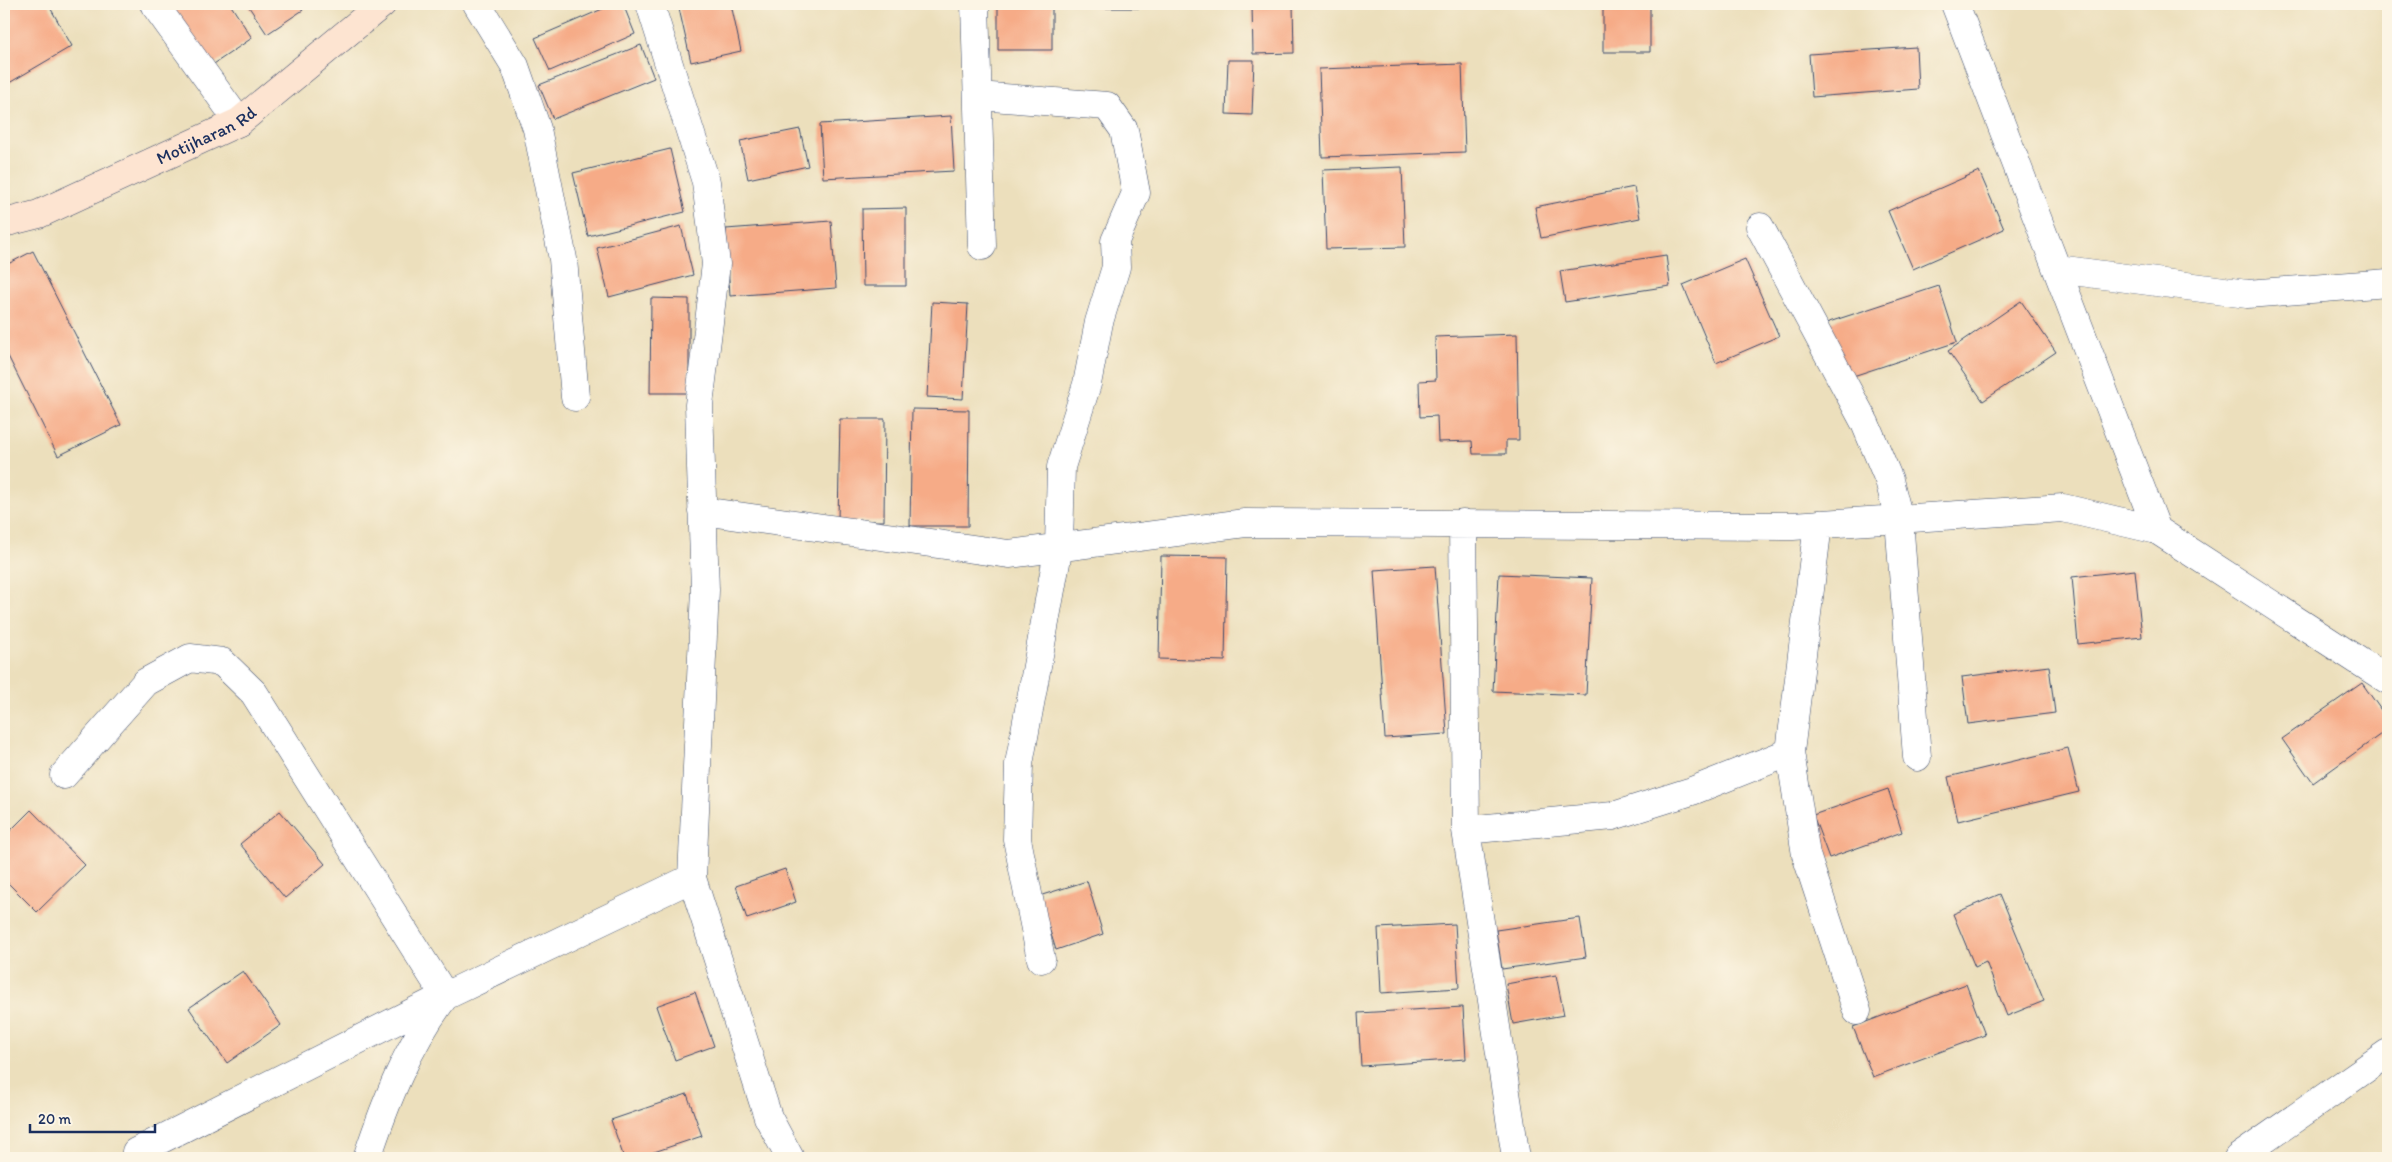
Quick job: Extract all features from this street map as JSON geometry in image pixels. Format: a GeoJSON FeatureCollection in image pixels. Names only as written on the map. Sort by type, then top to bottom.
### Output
{"type":"FeatureCollection","features":[{"type":"Feature","properties":{"kind":"main road","name":"Motijharan Rd"},"geometry":{"type":"LineString","coordinates":[[4,223],[39,214],[239,122],[382,4]]}},
{"type":"Feature","properties":{"kind":"street"},"geometry":{"type":"LineString","coordinates":[[154,4],[239,122]]}},
{"type":"Feature","properties":{"kind":"street"},"geometry":{"type":"LineString","coordinates":[[477,4],[515,66],[537,129],[563,259],[575,397]]}},
{"type":"Feature","properties":{"kind":"street"},"geometry":{"type":"LineString","coordinates":[[650,4],[706,182],[716,264],[699,405],[704,590],[692,878],[768,1117],[790,1158]]}},
{"type":"Feature","properties":{"kind":"street"},"geometry":{"type":"LineString","coordinates":[[975,4],[982,246]]}},
{"type":"Feature","properties":{"kind":"street"},"geometry":{"type":"LineString","coordinates":[[1955,4],[2157,530]]}},
{"type":"Feature","properties":{"kind":"street"},"geometry":{"type":"LineString","coordinates":[[978,96],[1107,106],[1124,130],[1136,193],[1115,241],[1116,267],[1099,322],[1087,384],[1061,467],[1059,546],[1019,764],[1017,840],[1041,959]]}},
{"type":"Feature","properties":{"kind":"street"},"geometry":{"type":"LineString","coordinates":[[1760,227],[1865,423],[1889,480],[1899,519],[1917,757]]}},
{"type":"Feature","properties":{"kind":"street"},"geometry":{"type":"LineString","coordinates":[[2058,269],[2248,294],[2388,283]]}},
{"type":"Feature","properties":{"kind":"street"},"geometry":{"type":"LineString","coordinates":[[702,511],[1009,554],[1245,523],[1818,524],[2063,508],[2157,530],[2388,680]]}},
{"type":"Feature","properties":{"kind":"street"},"geometry":{"type":"LineString","coordinates":[[1463,524],[1466,830],[1516,1158]]}},
{"type":"Feature","properties":{"kind":"street"},"geometry":{"type":"LineString","coordinates":[[1818,524],[1790,752],[1806,855],[1858,1011]]}},
{"type":"Feature","properties":{"kind":"street"},"geometry":{"type":"LineString","coordinates":[[64,775],[146,682],[190,658],[222,662],[254,693],[445,996]]}},
{"type":"Feature","properties":{"kind":"street"},"geometry":{"type":"LineString","coordinates":[[1466,830],[1613,816],[1692,791],[1790,752]]}},
{"type":"Feature","properties":{"kind":"street"},"geometry":{"type":"LineString","coordinates":[[136,1152],[445,996],[692,878]]}},
{"type":"Feature","properties":{"kind":"street"},"geometry":{"type":"LineString","coordinates":[[366,1158],[384,1108],[424,1024],[445,996]]}},
{"type":"Feature","properties":{"kind":"street"},"geometry":{"type":"LineString","coordinates":[[2238,1158],[2388,1053]]}},
{"type":"Feature","properties":{"kind":"building"},"geometry":{"type":"Polygon","coordinates":[[[48,4],[72,46],[4,86],[4,5],[48,4]]]}},
{"type":"Feature","properties":{"kind":"building"},"geometry":{"type":"Polygon","coordinates":[[[165,4],[230,4],[252,38],[208,68],[165,4]]]}},
{"type":"Feature","properties":{"kind":"building"},"geometry":{"type":"Polygon","coordinates":[[[247,4],[299,4],[303,10],[267,34],[247,4]]]}},
{"type":"Feature","properties":{"kind":"building"},"geometry":{"type":"Polygon","coordinates":[[[614,4],[623,4],[635,34],[550,71],[535,38],[614,4]]]}},
{"type":"Feature","properties":{"kind":"building"},"geometry":{"type":"Polygon","coordinates":[[[678,4],[731,4],[741,51],[691,62],[678,4]]]}},
{"type":"Feature","properties":{"kind":"building"},"geometry":{"type":"Polygon","coordinates":[[[998,4],[1052,4],[1052,50],[998,50],[998,4]]]}},
{"type":"Feature","properties":{"kind":"building"},"geometry":{"type":"Polygon","coordinates":[[[1095,4],[1140,4],[1140,8],[1095,8],[1095,4]]]}},
{"type":"Feature","properties":{"kind":"building"},"geometry":{"type":"Polygon","coordinates":[[[1252,4],[1293,4],[1294,53],[1253,54],[1252,4]]]}},
{"type":"Feature","properties":{"kind":"building"},"geometry":{"type":"Polygon","coordinates":[[[1603,4],[1650,4],[1650,52],[1603,52],[1603,4]]]}},
{"type":"Feature","properties":{"kind":"building"},"geometry":{"type":"Polygon","coordinates":[[[641,45],[654,78],[553,119],[539,85],[641,45]]]}},
{"type":"Feature","properties":{"kind":"building"},"geometry":{"type":"Polygon","coordinates":[[[1916,47],[1918,89],[1812,97],[1809,54],[1916,47]]]}},
{"type":"Feature","properties":{"kind":"building"},"geometry":{"type":"Polygon","coordinates":[[[1228,60],[1254,60],[1252,115],[1226,114],[1228,60]]]}},
{"type":"Feature","properties":{"kind":"building"},"geometry":{"type":"Polygon","coordinates":[[[1462,64],[1465,152],[1322,157],[1319,69],[1462,64]]]}},
{"type":"Feature","properties":{"kind":"building"},"geometry":{"type":"Polygon","coordinates":[[[951,116],[954,171],[823,178],[820,124],[951,116]]]}},
{"type":"Feature","properties":{"kind":"building"},"geometry":{"type":"Polygon","coordinates":[[[800,129],[808,166],[748,179],[740,141],[800,129]]]}},
{"type":"Feature","properties":{"kind":"building"},"geometry":{"type":"Polygon","coordinates":[[[670,149],[685,212],[588,236],[573,173],[670,149]]]}},
{"type":"Feature","properties":{"kind":"building"},"geometry":{"type":"Polygon","coordinates":[[[1402,167],[1405,247],[1326,249],[1323,170],[1402,167]]]}},
{"type":"Feature","properties":{"kind":"building"},"geometry":{"type":"Polygon","coordinates":[[[1979,171],[2004,229],[1913,269],[1888,211],[1979,171]]]}},
{"type":"Feature","properties":{"kind":"building"},"geometry":{"type":"Polygon","coordinates":[[[1634,187],[1640,218],[1541,238],[1535,207],[1634,187]]]}},
{"type":"Feature","properties":{"kind":"building"},"geometry":{"type":"Polygon","coordinates":[[[906,208],[906,286],[863,286],[862,209],[906,208]]]}},
{"type":"Feature","properties":{"kind":"building"},"geometry":{"type":"Polygon","coordinates":[[[831,221],[836,288],[730,296],[726,229],[831,221]]]}},
{"type":"Feature","properties":{"kind":"building"},"geometry":{"type":"Polygon","coordinates":[[[681,226],[693,275],[609,297],[597,248],[681,226]]]}},
{"type":"Feature","properties":{"kind":"building"},"geometry":{"type":"Polygon","coordinates":[[[33,251],[121,425],[58,456],[4,348],[4,266],[33,251]]]}},
{"type":"Feature","properties":{"kind":"building"},"geometry":{"type":"Polygon","coordinates":[[[1666,255],[1670,286],[1565,302],[1560,271],[1666,255]]]}},
{"type":"Feature","properties":{"kind":"building"},"geometry":{"type":"Polygon","coordinates":[[[1745,259],[1779,336],[1716,363],[1683,285],[1745,259]]]}},
{"type":"Feature","properties":{"kind":"building"},"geometry":{"type":"Polygon","coordinates":[[[1939,286],[1957,342],[1844,379],[1826,323],[1939,286]]]}},
{"type":"Feature","properties":{"kind":"building"},"geometry":{"type":"Polygon","coordinates":[[[651,298],[689,299],[689,393],[650,393],[651,298]]]}},
{"type":"Feature","properties":{"kind":"building"},"geometry":{"type":"Polygon","coordinates":[[[2021,301],[2056,352],[1983,401],[1948,351],[2021,301]]]}},
{"type":"Feature","properties":{"kind":"building"},"geometry":{"type":"Polygon","coordinates":[[[932,302],[968,304],[963,399],[927,397],[932,302]]]}},
{"type":"Feature","properties":{"kind":"building"},"geometry":{"type":"Polygon","coordinates":[[[1517,334],[1519,440],[1506,440],[1506,454],[1473,454],[1472,441],[1438,442],[1437,416],[1420,417],[1419,381],[1436,380],[1435,337],[1517,334]]]}},
{"type":"Feature","properties":{"kind":"building"},"geometry":{"type":"Polygon","coordinates":[[[912,409],[969,410],[968,526],[910,526],[912,409]]]}},
{"type":"Feature","properties":{"kind":"building"},"geometry":{"type":"Polygon","coordinates":[[[840,419],[885,419],[884,521],[838,521],[840,419]]]}},
{"type":"Feature","properties":{"kind":"building"},"geometry":{"type":"Polygon","coordinates":[[[1161,556],[1227,557],[1225,661],[1159,659],[1161,556]]]}},
{"type":"Feature","properties":{"kind":"building"},"geometry":{"type":"Polygon","coordinates":[[[1435,566],[1447,734],[1385,738],[1374,570],[1435,566]]]}},
{"type":"Feature","properties":{"kind":"building"},"geometry":{"type":"Polygon","coordinates":[[[2135,570],[2142,637],[2078,644],[2072,577],[2135,570]]]}},
{"type":"Feature","properties":{"kind":"building"},"geometry":{"type":"Polygon","coordinates":[[[1499,574],[1592,578],[1586,695],[1493,691],[1499,574]]]}},
{"type":"Feature","properties":{"kind":"building"},"geometry":{"type":"Polygon","coordinates":[[[2049,666],[2055,713],[1968,724],[1962,677],[2049,666]]]}},
{"type":"Feature","properties":{"kind":"building"},"geometry":{"type":"Polygon","coordinates":[[[2362,683],[2388,720],[2388,729],[2313,783],[2282,739],[2362,683]]]}},
{"type":"Feature","properties":{"kind":"building"},"geometry":{"type":"Polygon","coordinates":[[[2068,748],[2079,792],[1958,821],[1948,777],[2068,748]]]}},
{"type":"Feature","properties":{"kind":"building"},"geometry":{"type":"Polygon","coordinates":[[[1888,789],[1902,832],[1829,858],[1813,815],[1888,789]]]}},
{"type":"Feature","properties":{"kind":"building"},"geometry":{"type":"Polygon","coordinates":[[[31,810],[85,865],[37,912],[4,879],[4,837],[31,810]]]}},
{"type":"Feature","properties":{"kind":"building"},"geometry":{"type":"Polygon","coordinates":[[[280,811],[325,864],[285,898],[240,844],[280,811]]]}},
{"type":"Feature","properties":{"kind":"building"},"geometry":{"type":"Polygon","coordinates":[[[785,869],[796,902],[747,919],[736,886],[785,869]]]}},
{"type":"Feature","properties":{"kind":"building"},"geometry":{"type":"Polygon","coordinates":[[[1087,881],[1103,934],[1056,950],[1039,896],[1087,881]]]}},
{"type":"Feature","properties":{"kind":"building"},"geometry":{"type":"Polygon","coordinates":[[[2000,894],[2044,1001],[2007,1016],[1986,962],[1975,967],[1953,914],[2000,894]]]}},
{"type":"Feature","properties":{"kind":"building"},"geometry":{"type":"Polygon","coordinates":[[[1580,918],[1586,957],[1502,969],[1496,930],[1580,918]]]}},
{"type":"Feature","properties":{"kind":"building"},"geometry":{"type":"Polygon","coordinates":[[[1455,924],[1459,988],[1381,993],[1378,928],[1455,924]]]}},
{"type":"Feature","properties":{"kind":"building"},"geometry":{"type":"Polygon","coordinates":[[[243,971],[281,1025],[227,1063],[189,1008],[243,971]]]}},
{"type":"Feature","properties":{"kind":"building"},"geometry":{"type":"Polygon","coordinates":[[[1556,975],[1564,1015],[1513,1024],[1506,984],[1556,975]]]}},
{"type":"Feature","properties":{"kind":"building"},"geometry":{"type":"Polygon","coordinates":[[[1966,984],[1985,1035],[1873,1077],[1853,1027],[1966,984]]]}},
{"type":"Feature","properties":{"kind":"building"},"geometry":{"type":"Polygon","coordinates":[[[695,992],[714,1046],[675,1060],[656,1006],[695,992]]]}},
{"type":"Feature","properties":{"kind":"building"},"geometry":{"type":"Polygon","coordinates":[[[1463,1007],[1466,1059],[1361,1066],[1358,1013],[1463,1007]]]}},
{"type":"Feature","properties":{"kind":"building"},"geometry":{"type":"Polygon","coordinates":[[[687,1094],[702,1136],[636,1158],[624,1158],[611,1120],[687,1094]]]}}]}
